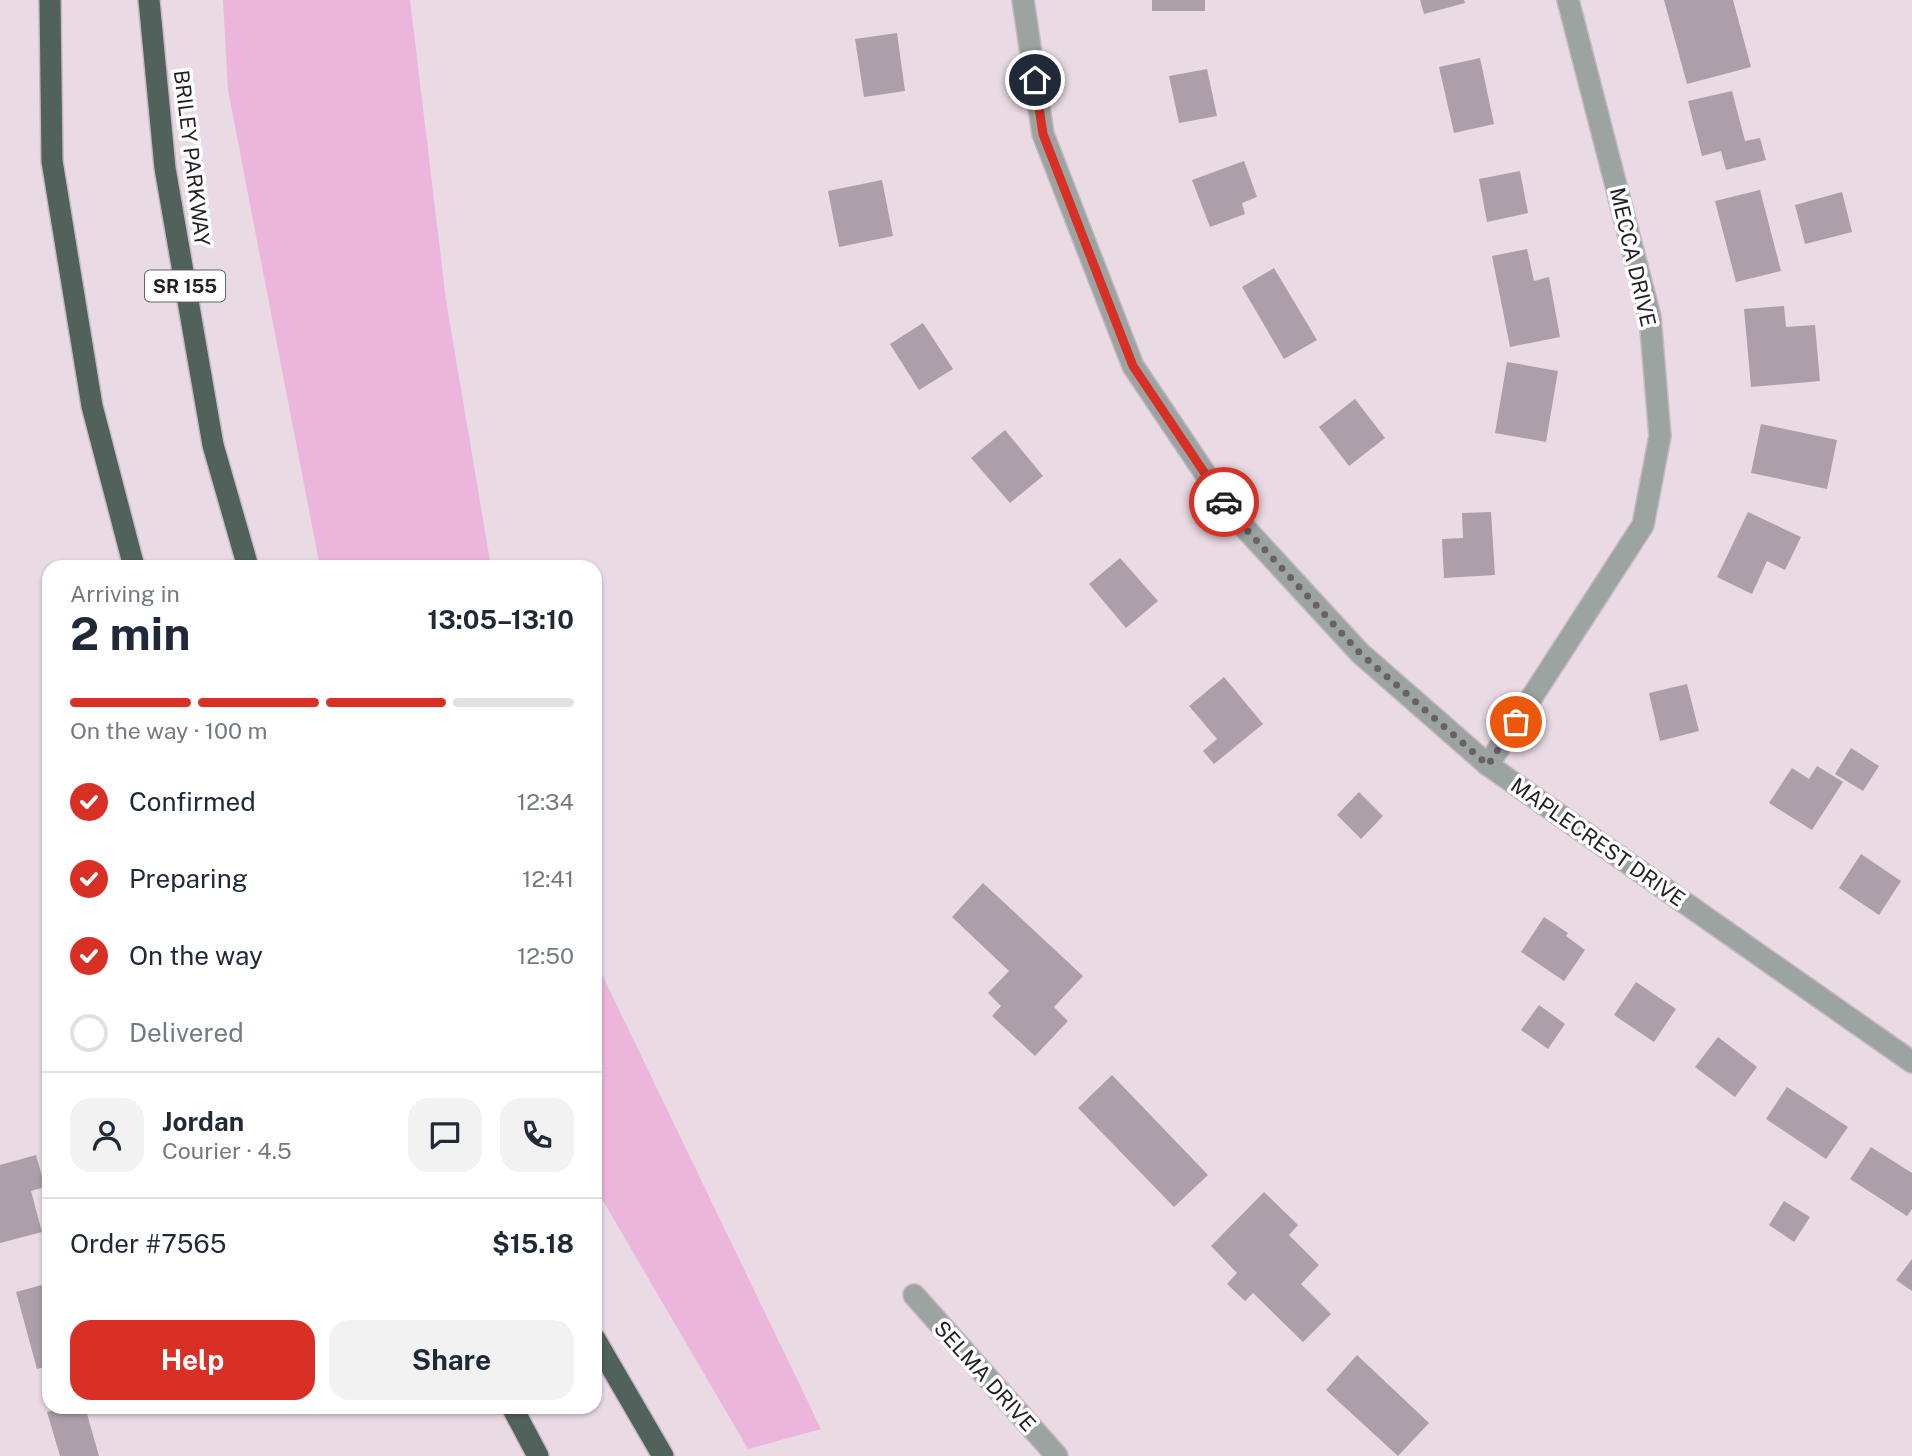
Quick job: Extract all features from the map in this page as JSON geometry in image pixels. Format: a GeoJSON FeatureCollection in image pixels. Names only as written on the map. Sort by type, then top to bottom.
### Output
{"type":"FeatureCollection","features":[{"type":"Feature","properties":{"kind":"highway"},"geometry":{"type":"LineString","coordinates":[[50,0],[52,161],[92,406],[132,560]]}},
{"type":"Feature","properties":{"kind":"highway","name":"BRILEY PARKWAY"},"geometry":{"type":"LineString","coordinates":[[149,0],[164,168],[213,445],[245,560]]}},
{"type":"Feature","properties":{"kind":"highway"},"geometry":{"type":"LineString","coordinates":[[602,1351],[663,1456]]}},
{"type":"Feature","properties":{"kind":"highway"},"geometry":{"type":"LineString","coordinates":[[516,1414],[538,1456]]}},
{"type":"Feature","properties":{"kind":"street","name":"MAPLECREST DRIVE"},"geometry":{"type":"LineString","coordinates":[[1023,0],[1043,134],[1133,366],[1233,515],[1360,653],[1488,765],[1912,1062]]}},
{"type":"Feature","properties":{"kind":"street","name":"MECCA DRIVE"},"geometry":{"type":"LineString","coordinates":[[1488,765],[1643,525],[1660,436],[1650,317],[1568,0]]}},
{"type":"Feature","properties":{"kind":"street","name":"SELMA DRIVE"},"geometry":{"type":"LineString","coordinates":[[914,1295],[1056,1456]]}},
{"type":"Feature","properties":{"kind":"shaded area"},"geometry":{"type":"Polygon","coordinates":[[[223,0],[410,0],[446,300],[490,560],[319,560],[228,90],[223,0]]]}},
{"type":"Feature","properties":{"kind":"shaded area"},"geometry":{"type":"Polygon","coordinates":[[[602,975],[821,1429],[748,1449],[602,1199],[602,975]]]}},
{"type":"Feature","properties":{"kind":"building"},"geometry":{"type":"Polygon","coordinates":[[[1152,0],[1205,0],[1205,11],[1152,11],[1152,0]]]}},
{"type":"Feature","properties":{"kind":"building"},"geometry":{"type":"Polygon","coordinates":[[[1420,0],[1464,0],[1465,3],[1424,14],[1420,0]]]}},
{"type":"Feature","properties":{"kind":"building"},"geometry":{"type":"Polygon","coordinates":[[[1664,0],[1733,0],[1751,67],[1687,84],[1664,0]]]}},
{"type":"Feature","properties":{"kind":"building"},"geometry":{"type":"Polygon","coordinates":[[[897,33],[905,91],[864,97],[855,39],[897,33]]]}},
{"type":"Feature","properties":{"kind":"building"},"geometry":{"type":"Polygon","coordinates":[[[1480,58],[1494,124],[1454,133],[1439,67],[1480,58]]]}},
{"type":"Feature","properties":{"kind":"building"},"geometry":{"type":"Polygon","coordinates":[[[1207,69],[1217,116],[1179,123],[1169,76],[1207,69]]]}},
{"type":"Feature","properties":{"kind":"building"},"geometry":{"type":"Polygon","coordinates":[[[1732,91],[1745,141],[1760,138],[1766,160],[1726,170],[1721,151],[1702,156],[1688,101],[1732,91]]]}},
{"type":"Feature","properties":{"kind":"building"},"geometry":{"type":"Polygon","coordinates":[[[1244,161],[1257,197],[1242,203],[1245,214],[1210,227],[1192,180],[1244,161]]]}},
{"type":"Feature","properties":{"kind":"building"},"geometry":{"type":"Polygon","coordinates":[[[1520,171],[1528,213],[1487,222],[1479,179],[1520,171]]]}},
{"type":"Feature","properties":{"kind":"building"},"geometry":{"type":"Polygon","coordinates":[[[882,180],[893,236],[839,247],[828,191],[882,180]]]}},
{"type":"Feature","properties":{"kind":"building"},"geometry":{"type":"Polygon","coordinates":[[[1760,190],[1781,271],[1736,282],[1715,201],[1760,190]]]}},
{"type":"Feature","properties":{"kind":"building"},"geometry":{"type":"Polygon","coordinates":[[[1842,192],[1852,232],[1805,244],[1795,205],[1842,192]]]}},
{"type":"Feature","properties":{"kind":"building"},"geometry":{"type":"Polygon","coordinates":[[[1527,249],[1534,281],[1549,277],[1560,337],[1510,347],[1492,256],[1527,249]]]}},
{"type":"Feature","properties":{"kind":"building"},"geometry":{"type":"Polygon","coordinates":[[[1274,268],[1317,340],[1284,359],[1242,287],[1274,268]]]}},
{"type":"Feature","properties":{"kind":"building"},"geometry":{"type":"Polygon","coordinates":[[[1784,306],[1786,327],[1815,325],[1820,381],[1751,387],[1744,309],[1784,306]]]}},
{"type":"Feature","properties":{"kind":"building"},"geometry":{"type":"Polygon","coordinates":[[[923,323],[953,369],[919,390],[890,344],[923,323]]]}},
{"type":"Feature","properties":{"kind":"building"},"geometry":{"type":"Polygon","coordinates":[[[1507,362],[1558,371],[1546,442],[1495,433],[1507,362]]]}},
{"type":"Feature","properties":{"kind":"building"},"geometry":{"type":"Polygon","coordinates":[[[1355,399],[1385,438],[1349,466],[1319,427],[1355,399]]]}},
{"type":"Feature","properties":{"kind":"building"},"geometry":{"type":"Polygon","coordinates":[[[1761,424],[1837,440],[1827,489],[1751,473],[1761,424]]]}},
{"type":"Feature","properties":{"kind":"building"},"geometry":{"type":"Polygon","coordinates":[[[1005,430],[1043,476],[1010,503],[971,458],[1005,430]]]}},
{"type":"Feature","properties":{"kind":"building"},"geometry":{"type":"Polygon","coordinates":[[[1491,512],[1495,575],[1444,578],[1442,539],[1463,538],[1462,513],[1491,512]]]}},
{"type":"Feature","properties":{"kind":"building"},"geometry":{"type":"Polygon","coordinates":[[[1748,512],[1801,537],[1785,570],[1767,561],[1752,594],[1717,577],[1748,512]]]}},
{"type":"Feature","properties":{"kind":"building"},"geometry":{"type":"Polygon","coordinates":[[[1120,558],[1158,601],[1126,628],[1089,584],[1120,558]]]}},
{"type":"Feature","properties":{"kind":"building"},"geometry":{"type":"Polygon","coordinates":[[[1224,677],[1263,724],[1214,764],[1203,751],[1217,739],[1189,706],[1224,677]]]}},
{"type":"Feature","properties":{"kind":"building"},"geometry":{"type":"Polygon","coordinates":[[[1687,684],[1699,731],[1660,741],[1649,693],[1687,684]]]}},
{"type":"Feature","properties":{"kind":"building"},"geometry":{"type":"Polygon","coordinates":[[[1851,748],[1879,766],[1863,791],[1835,774],[1851,748]]]}},
{"type":"Feature","properties":{"kind":"building"},"geometry":{"type":"Polygon","coordinates":[[[1817,766],[1843,782],[1812,830],[1769,803],[1792,768],[1809,779],[1817,766]]]}},
{"type":"Feature","properties":{"kind":"building"},"geometry":{"type":"Polygon","coordinates":[[[1359,792],[1383,816],[1361,839],[1337,815],[1359,792]]]}},
{"type":"Feature","properties":{"kind":"building"},"geometry":{"type":"Polygon","coordinates":[[[1861,854],[1901,881],[1879,915],[1839,888],[1861,854]]]}},
{"type":"Feature","properties":{"kind":"building"},"geometry":{"type":"Polygon","coordinates":[[[983,883],[1083,976],[1054,1007],[1068,1021],[1035,1056],[992,1016],[1001,1006],[988,993],[1009,971],[952,917],[983,883]]]}},
{"type":"Feature","properties":{"kind":"building"},"geometry":{"type":"Polygon","coordinates":[[[1544,917],[1568,933],[1566,936],[1585,950],[1564,981],[1521,952],[1544,917]]]}},
{"type":"Feature","properties":{"kind":"building"},"geometry":{"type":"Polygon","coordinates":[[[1636,982],[1676,1009],[1654,1042],[1614,1015],[1636,982]]]}},
{"type":"Feature","properties":{"kind":"building"},"geometry":{"type":"Polygon","coordinates":[[[1539,1005],[1565,1024],[1548,1049],[1521,1030],[1539,1005]]]}},
{"type":"Feature","properties":{"kind":"building"},"geometry":{"type":"Polygon","coordinates":[[[1718,1037],[1757,1067],[1735,1097],[1695,1067],[1718,1037]]]}},
{"type":"Feature","properties":{"kind":"building"},"geometry":{"type":"Polygon","coordinates":[[[1112,1075],[1208,1175],[1174,1207],[1078,1108],[1112,1075]]]}},
{"type":"Feature","properties":{"kind":"building"},"geometry":{"type":"Polygon","coordinates":[[[1787,1087],[1848,1127],[1826,1159],[1766,1119],[1787,1087]]]}},
{"type":"Feature","properties":{"kind":"building"},"geometry":{"type":"Polygon","coordinates":[[[1871,1147],[1912,1173],[1912,1209],[1907,1216],[1850,1179],[1871,1147]]]}},
{"type":"Feature","properties":{"kind":"building"},"geometry":{"type":"Polygon","coordinates":[[[36,1155],[42,1188],[31,1191],[42,1232],[0,1243],[0,1165],[36,1155]]]}},
{"type":"Feature","properties":{"kind":"building"},"geometry":{"type":"Polygon","coordinates":[[[1264,1192],[1298,1225],[1289,1235],[1319,1265],[1301,1284],[1331,1314],[1303,1342],[1253,1293],[1245,1301],[1227,1284],[1237,1273],[1211,1246],[1264,1192]]]}},
{"type":"Feature","properties":{"kind":"building"},"geometry":{"type":"Polygon","coordinates":[[[1784,1201],[1810,1217],[1794,1242],[1769,1225],[1784,1201]]]}},
{"type":"Feature","properties":{"kind":"building"},"geometry":{"type":"Polygon","coordinates":[[[1912,1259],[1912,1291],[1896,1280],[1912,1259]]]}},
{"type":"Feature","properties":{"kind":"building"},"geometry":{"type":"Polygon","coordinates":[[[42,1285],[42,1368],[37,1369],[16,1292],[42,1285]]]}},
{"type":"Feature","properties":{"kind":"building"},"geometry":{"type":"Polygon","coordinates":[[[1357,1355],[1429,1423],[1398,1456],[1326,1390],[1357,1355]]]}},
{"type":"Feature","properties":{"kind":"building"},"geometry":{"type":"Polygon","coordinates":[[[48,1414],[87,1414],[99,1456],[60,1456],[48,1414]]]}},
{"type":"Feature","properties":{"kind":"way so far"},"geometry":{"type":"LineString","coordinates":[[1224,502],[1360,653],[1488,765],[1516,722]]}},
{"type":"Feature","properties":{"kind":"route"},"geometry":{"type":"LineString","coordinates":[[1035,80],[1043,134],[1133,366],[1224,502]]}}]}
